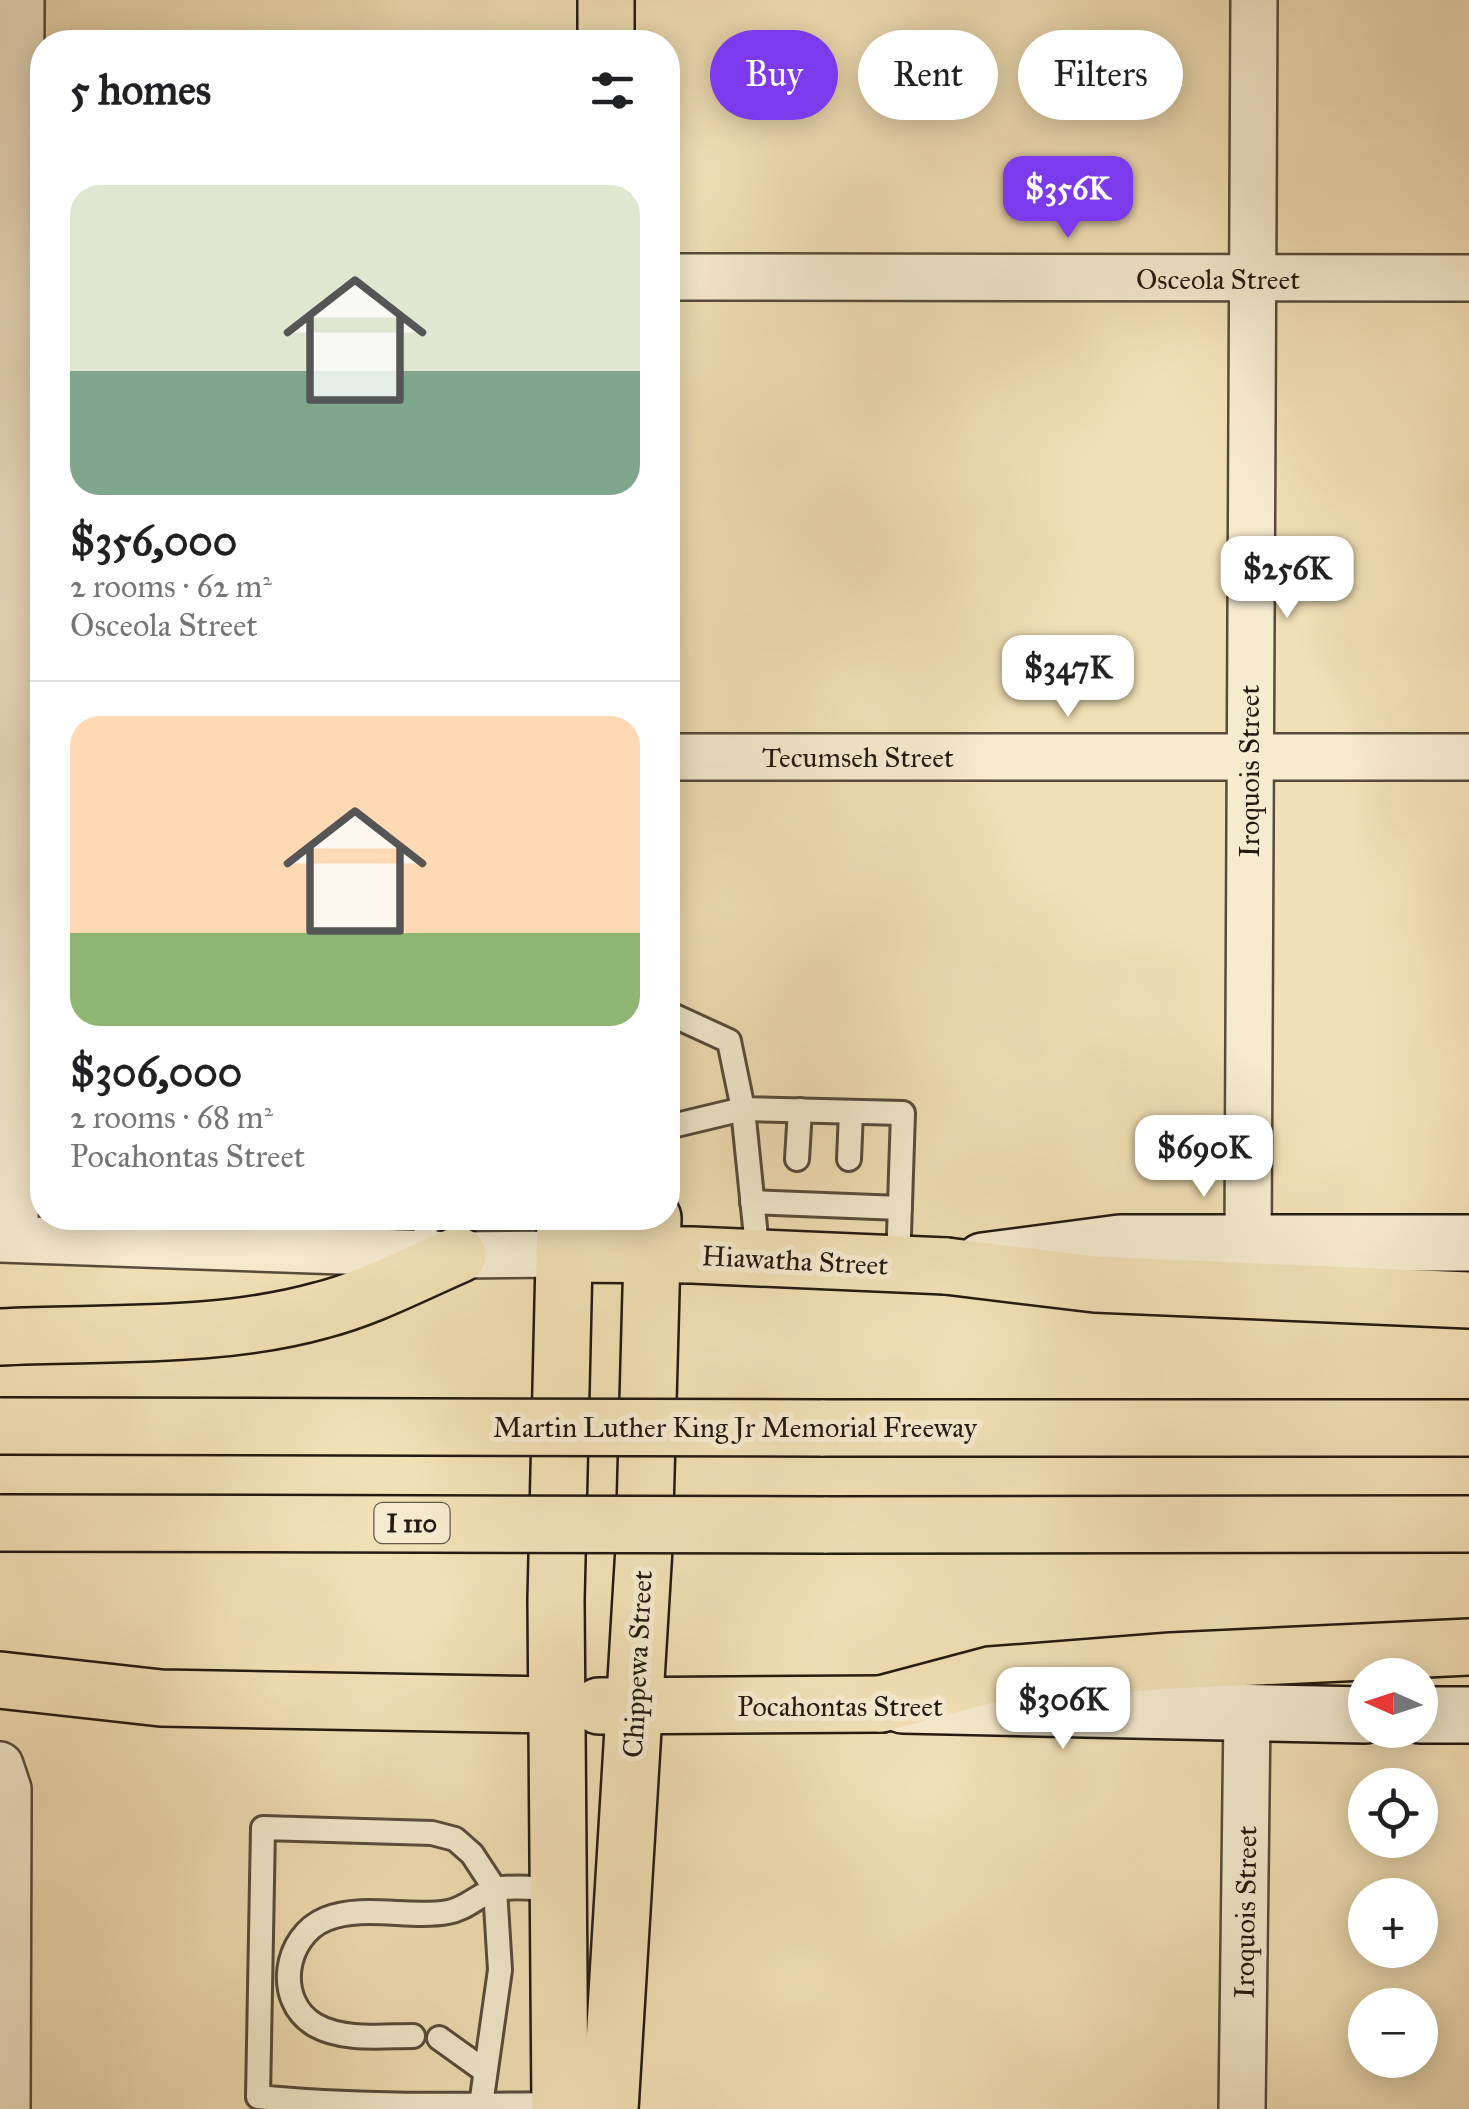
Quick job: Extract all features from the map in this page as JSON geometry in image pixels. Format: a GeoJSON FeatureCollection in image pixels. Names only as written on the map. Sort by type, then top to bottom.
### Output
{"type":"FeatureCollection","features":[{"type":"Feature","properties":{"kind":"main road"},"geometry":{"type":"LineString","coordinates":[[606,0],[606,30]]}},
{"type":"Feature","properties":{"kind":"main road"},"geometry":{"type":"LineString","coordinates":[[564,1236],[556,1705],[558,1889],[576,2107]]}},
{"type":"Feature","properties":{"kind":"main road","name":"Hiawatha Street"},"geometry":{"type":"LineString","coordinates":[[564,1236],[653,1236],[758,1258],[922,1265]]}},
{"type":"Feature","properties":{"kind":"main road","name":"Chippewa Street"},"geometry":{"type":"LineString","coordinates":[[576,2107],[634,1706],[644,1548],[653,1236]]}},
{"type":"Feature","properties":{"kind":"main road"},"geometry":{"type":"LineString","coordinates":[[0,1336],[203,1329],[296,1317],[340,1304],[436,1242]]}},
{"type":"Feature","properties":{"kind":"main road"},"geometry":{"type":"LineString","coordinates":[[922,1265],[1095,1284],[1469,1300]]}},
{"type":"Feature","properties":{"kind":"main road","name":"Martin Luther King Jr Memorial Freeway"},"geometry":{"type":"LineString","coordinates":[[0,1426],[1469,1428]]}},
{"type":"Feature","properties":{"kind":"main road","name":"I 110"},"geometry":{"type":"LineString","coordinates":[[0,1522],[1469,1524]]}},
{"type":"Feature","properties":{"kind":"main road"},"geometry":{"type":"LineString","coordinates":[[881,1704],[990,1675],[1171,1661],[1469,1647]]}},
{"type":"Feature","properties":{"kind":"main road","name":"Pocahontas Street"},"geometry":{"type":"LineString","coordinates":[[0,1680],[160,1698],[634,1706],[881,1704]]}},
{"type":"Feature","properties":{"kind":"street"},"geometry":{"type":"LineString","coordinates":[[8,1238],[21,756],[21,0]]}},
{"type":"Feature","properties":{"kind":"street","name":"Iroquois Street"},"geometry":{"type":"LineString","coordinates":[[1248,1242],[1254,0]]}},
{"type":"Feature","properties":{"kind":"street","name":"Osceola Street"},"geometry":{"type":"LineString","coordinates":[[680,277],[1469,278]]}},
{"type":"Feature","properties":{"kind":"street","name":"Tecumseh Street"},"geometry":{"type":"LineString","coordinates":[[680,757],[1469,757]]}},
{"type":"Feature","properties":{"kind":"street","name":"Hiawatha Street"},"geometry":{"type":"LineString","coordinates":[[8,1238],[285,1233],[436,1242],[564,1236]]}},
{"type":"Feature","properties":{"kind":"street","name":"Hiawatha Street"},"geometry":{"type":"LineString","coordinates":[[922,1265],[1120,1243],[1469,1243]]}},
{"type":"Feature","properties":{"kind":"street","name":"Pocahontas Street"},"geometry":{"type":"LineString","coordinates":[[881,1704],[1348,1715]]}},
{"type":"Feature","properties":{"kind":"street","name":"Iroquois Street"},"geometry":{"type":"LineString","coordinates":[[1242,2109],[1247,1715]]}},
{"type":"Feature","properties":{"kind":"street"},"geometry":{"type":"LineString","coordinates":[[1438,1715],[1469,1715]]}},
{"type":"Feature","properties":{"kind":"street"},"geometry":{"type":"LineString","coordinates":[[0,1765],[8,1789],[8,2109]]}},
{"type":"Feature","properties":{"kind":"lane"},"geometry":{"type":"LineString","coordinates":[[680,1019],[729,1042],[743,1109],[758,1258]]}},
{"type":"Feature","properties":{"kind":"lane"},"geometry":{"type":"LineString","coordinates":[[680,1125],[743,1109],[903,1113],[900,1208],[922,1265]]}},
{"type":"Feature","properties":{"kind":"lane"},"geometry":{"type":"LineString","coordinates":[[797,1159],[800,1110]]}},
{"type":"Feature","properties":{"kind":"lane"},"geometry":{"type":"LineString","coordinates":[[849,1159],[851,1112]]}},
{"type":"Feature","properties":{"kind":"lane"},"geometry":{"type":"LineString","coordinates":[[752,1202],[795,1198],[847,1200],[900,1208]]}},
{"type":"Feature","properties":{"kind":"lane"},"geometry":{"type":"LineString","coordinates":[[481,2105],[500,1970],[495,1890],[472,1854],[454,1839],[432,1833],[263,1828],[258,2098],[298,2105],[576,2107]]}},
{"type":"Feature","properties":{"kind":"lane"},"geometry":{"type":"LineString","coordinates":[[413,2036],[340,2034],[312,2024],[291,1998],[288,1966],[301,1937],[326,1920],[350,1915],[448,1912],[495,1890],[558,1889]]}},
{"type":"Feature","properties":{"kind":"lane"},"geometry":{"type":"LineString","coordinates":[[439,2038],[485,2071]]}}]}
